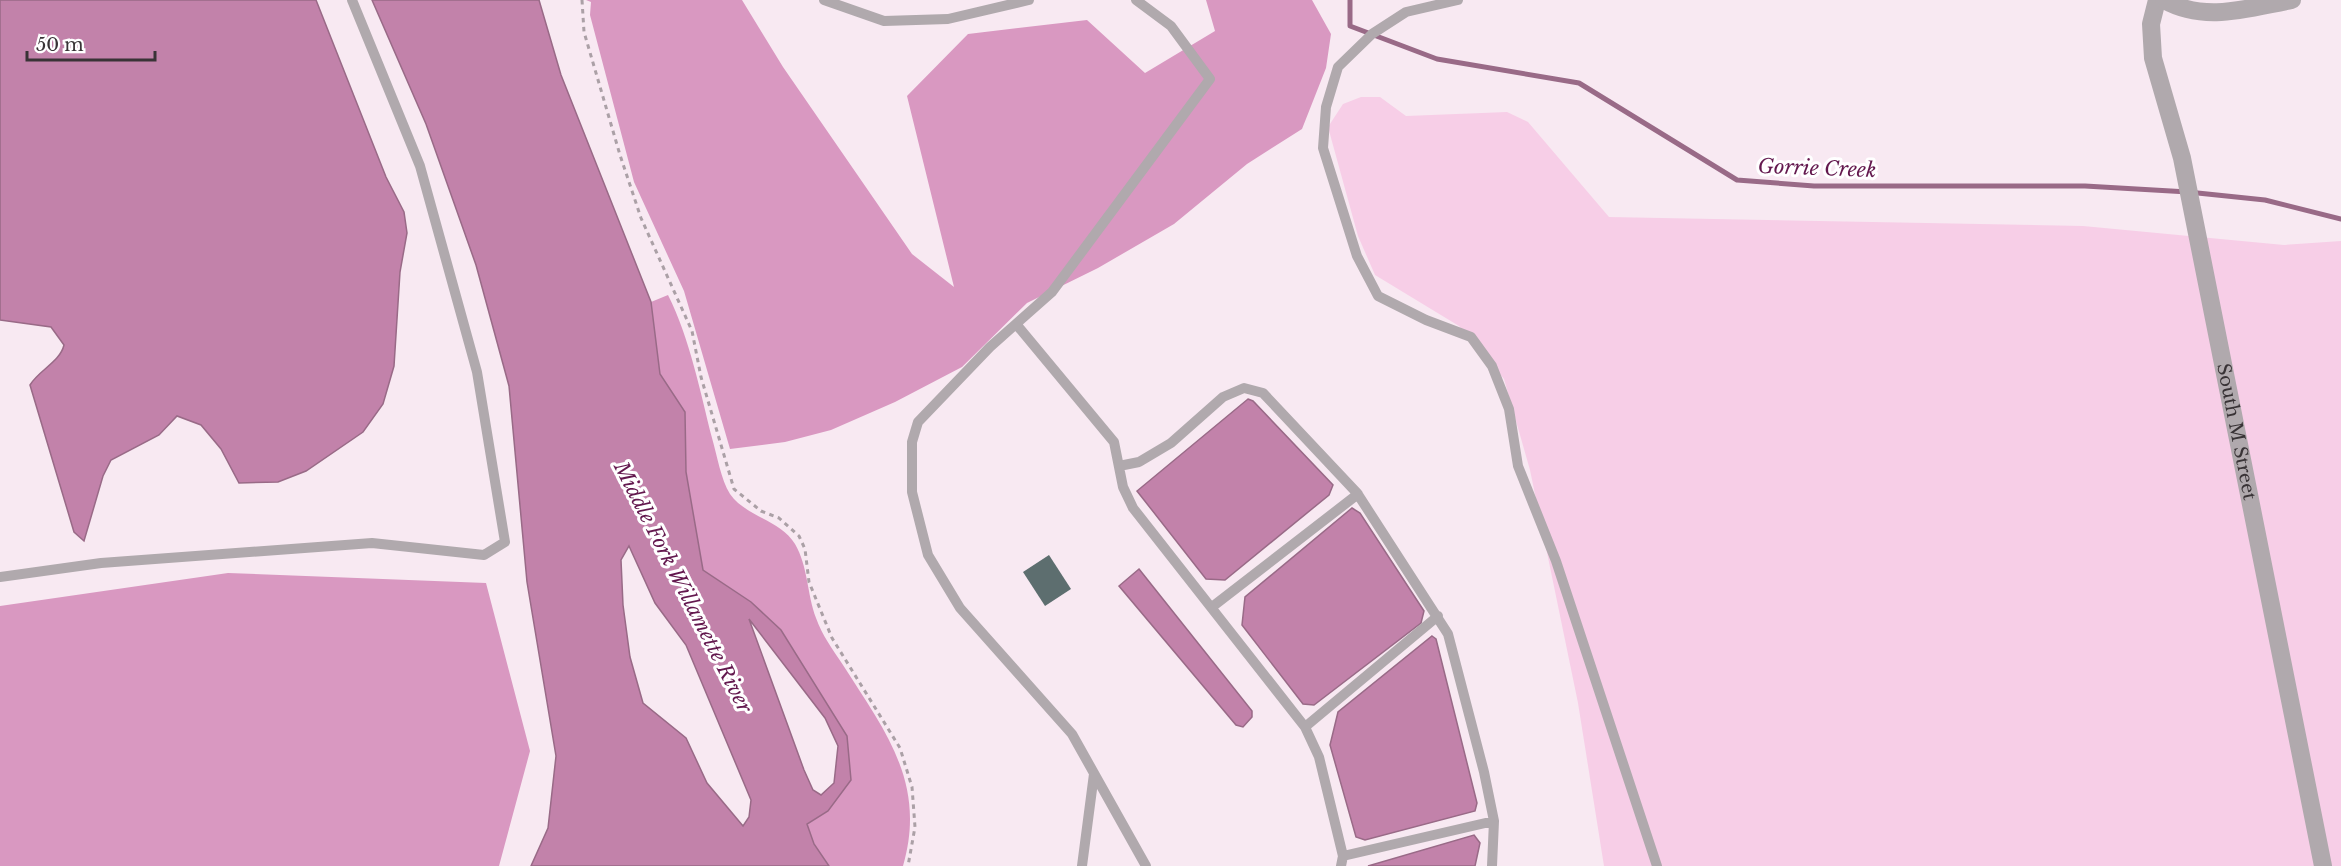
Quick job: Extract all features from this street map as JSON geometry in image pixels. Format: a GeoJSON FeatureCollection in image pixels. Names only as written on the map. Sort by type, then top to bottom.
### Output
{"type":"FeatureCollection","features":[{"type":"Feature","properties":{"kind":"street","name":"South M Street"},"geometry":{"type":"LineString","coordinates":[[2157,0],[2151,24],[2154,58],[2182,158],[2323,866]]}},
{"type":"Feature","properties":{"kind":"street"},"geometry":{"type":"LineString","coordinates":[[2164,0],[2177,7],[2202,14],[2292,0]]}},
{"type":"Feature","properties":{"kind":"lane"},"geometry":{"type":"LineString","coordinates":[[0,577],[101,563],[372,543],[484,555],[505,542],[477,372],[424,177],[352,0]]}},
{"type":"Feature","properties":{"kind":"lane"},"geometry":{"type":"LineString","coordinates":[[824,0],[884,21],[948,19],[1029,0]]}},
{"type":"Feature","properties":{"kind":"lane"},"geometry":{"type":"LineString","coordinates":[[1136,0],[1171,26],[1210,79],[1052,292],[1016,324],[918,422],[912,442],[912,492],[928,555],[960,608],[1072,734],[1146,866]]}},
{"type":"Feature","properties":{"kind":"lane"},"geometry":{"type":"LineString","coordinates":[[1458,0],[1406,12],[1378,29],[1338,67],[1326,107],[1323,148],[1357,256],[1378,296],[1426,320],[1471,337],[1492,366],[1509,409],[1518,466],[1556,561],[1657,866]]}},
{"type":"Feature","properties":{"kind":"lane"},"geometry":{"type":"LineString","coordinates":[[1016,324],[1114,442],[1124,487],[1133,508],[1305,727],[1320,757],[1342,861],[1494,821]]}},
{"type":"Feature","properties":{"kind":"lane"},"geometry":{"type":"LineString","coordinates":[[1119,466],[1139,462],[1171,443],[1223,397],[1244,388],[1263,393],[1358,494],[1448,634],[1484,772],[1494,821],[1492,866]]}},
{"type":"Feature","properties":{"kind":"lane"},"geometry":{"type":"LineString","coordinates":[[1212,607],[1358,494]]}},
{"type":"Feature","properties":{"kind":"lane"},"geometry":{"type":"LineString","coordinates":[[1305,727],[1438,616]]}},
{"type":"Feature","properties":{"kind":"lane"},"geometry":{"type":"LineString","coordinates":[[1082,866],[1094,774]]}},
{"type":"Feature","properties":{"kind":"path"},"geometry":{"type":"LineString","coordinates":[[582,0],[584,32],[620,155],[641,218],[692,331],[702,377],[735,489],[761,511],[779,518],[800,536],[805,549],[809,582],[832,638],[900,748],[912,788],[915,827],[908,866]]}},
{"type":"Feature","properties":{"kind":"shaded area"},"geometry":{"type":"Polygon","coordinates":[[[586,0],[742,0],[783,67],[912,254],[954,287],[907,96],[968,34],[1087,20],[1145,73],[1215,31],[1206,0],[1312,0],[1331,34],[1326,68],[1302,129],[1247,164],[1174,224],[1098,268],[1027,303],[962,367],[895,402],[831,430],[785,442],[730,449],[684,291],[634,182],[590,15],[591,2],[586,0]]]}},
{"type":"Feature","properties":{"kind":"shaded area"},"geometry":{"type":"Polygon","coordinates":[[[1361,97],[1380,97],[1406,116],[1507,112],[1528,122],[1609,217],[2083,226],[2284,245],[2341,241],[2341,866],[1604,866],[1578,703],[1530,470],[1504,379],[1459,326],[1375,275],[1358,236],[1328,127],[1343,104],[1361,97]]]}},
{"type":"Feature","properties":{"kind":"shaded area"},"geometry":{"type":"Polygon","coordinates":[[[668,295],[688,347],[724,482],[737,502],[781,529],[795,544],[821,630],[887,736],[898,759],[906,783],[910,809],[909,836],[903,866],[829,866],[814,844],[807,824],[828,811],[847,736],[781,630],[751,602],[703,570],[686,472],[685,412],[660,374],[651,302],[668,295]]]}},
{"type":"Feature","properties":{"kind":"shaded area"},"geometry":{"type":"Polygon","coordinates":[[[228,573],[486,583],[530,751],[499,866],[0,866],[0,606],[228,573]]]}},
{"type":"Feature","properties":{"kind":"water"},"geometry":{"type":"Polygon","coordinates":[[[0,0],[316,0],[386,177],[404,212],[407,233],[400,272],[394,366],[383,404],[363,432],[306,471],[278,482],[239,483],[221,449],[201,425],[177,416],[159,435],[111,460],[103,476],[84,541],[74,532],[30,385],[54,361],[64,345],[51,327],[0,320],[0,0]]]}},
{"type":"Feature","properties":{"kind":"water","name":"Middle Fork Willamette River"},"geometry":{"type":"Polygon","coordinates":[[[372,0],[539,0],[561,75],[651,302],[660,374],[685,412],[686,472],[703,570],[751,602],[781,630],[847,736],[851,780],[828,811],[807,824],[814,844],[829,866],[531,866],[548,828],[556,756],[527,582],[509,386],[476,265],[426,124],[372,0]],[[629,546],[621,560],[623,605],[630,657],[643,703],[686,738],[707,783],[743,826],[749,817],[751,800],[686,645],[655,603],[629,546]],[[749,619],[804,770],[813,790],[821,795],[834,783],[838,746],[825,718],[749,619]]]}},
{"type":"Feature","properties":{"kind":"water"},"geometry":{"type":"Polygon","coordinates":[[[1248,399],[1253,401],[1333,485],[1329,495],[1225,580],[1206,579],[1137,491],[1248,399]]]}},
{"type":"Feature","properties":{"kind":"water"},"geometry":{"type":"Polygon","coordinates":[[[1352,508],[1360,513],[1424,611],[1421,623],[1314,705],[1303,704],[1242,625],[1245,597],[1352,508]]]}},
{"type":"Feature","properties":{"kind":"water"},"geometry":{"type":"Polygon","coordinates":[[[1139,569],[1252,711],[1252,717],[1243,727],[1236,725],[1119,586],[1139,569]]]}},
{"type":"Feature","properties":{"kind":"water"},"geometry":{"type":"Polygon","coordinates":[[[1432,636],[1436,639],[1477,803],[1475,811],[1365,840],[1356,837],[1330,745],[1338,712],[1432,636]]]}},
{"type":"Feature","properties":{"kind":"water"},"geometry":{"type":"Polygon","coordinates":[[[1474,835],[1480,843],[1475,866],[1368,866],[1474,835]]]}},
{"type":"Feature","properties":{"kind":"building"},"geometry":{"type":"Polygon","coordinates":[[[1049,555],[1071,589],[1045,606],[1023,572],[1049,555]]]}},
{"type":"Feature","properties":{"kind":"waterway","name":"Gorrie Creek"},"geometry":{"type":"LineString","coordinates":[[1350,0],[1350,26],[1437,59],[1579,83],[1737,180],[1814,186],[2085,186],[2188,192],[2265,200],[2341,219]]}}]}
